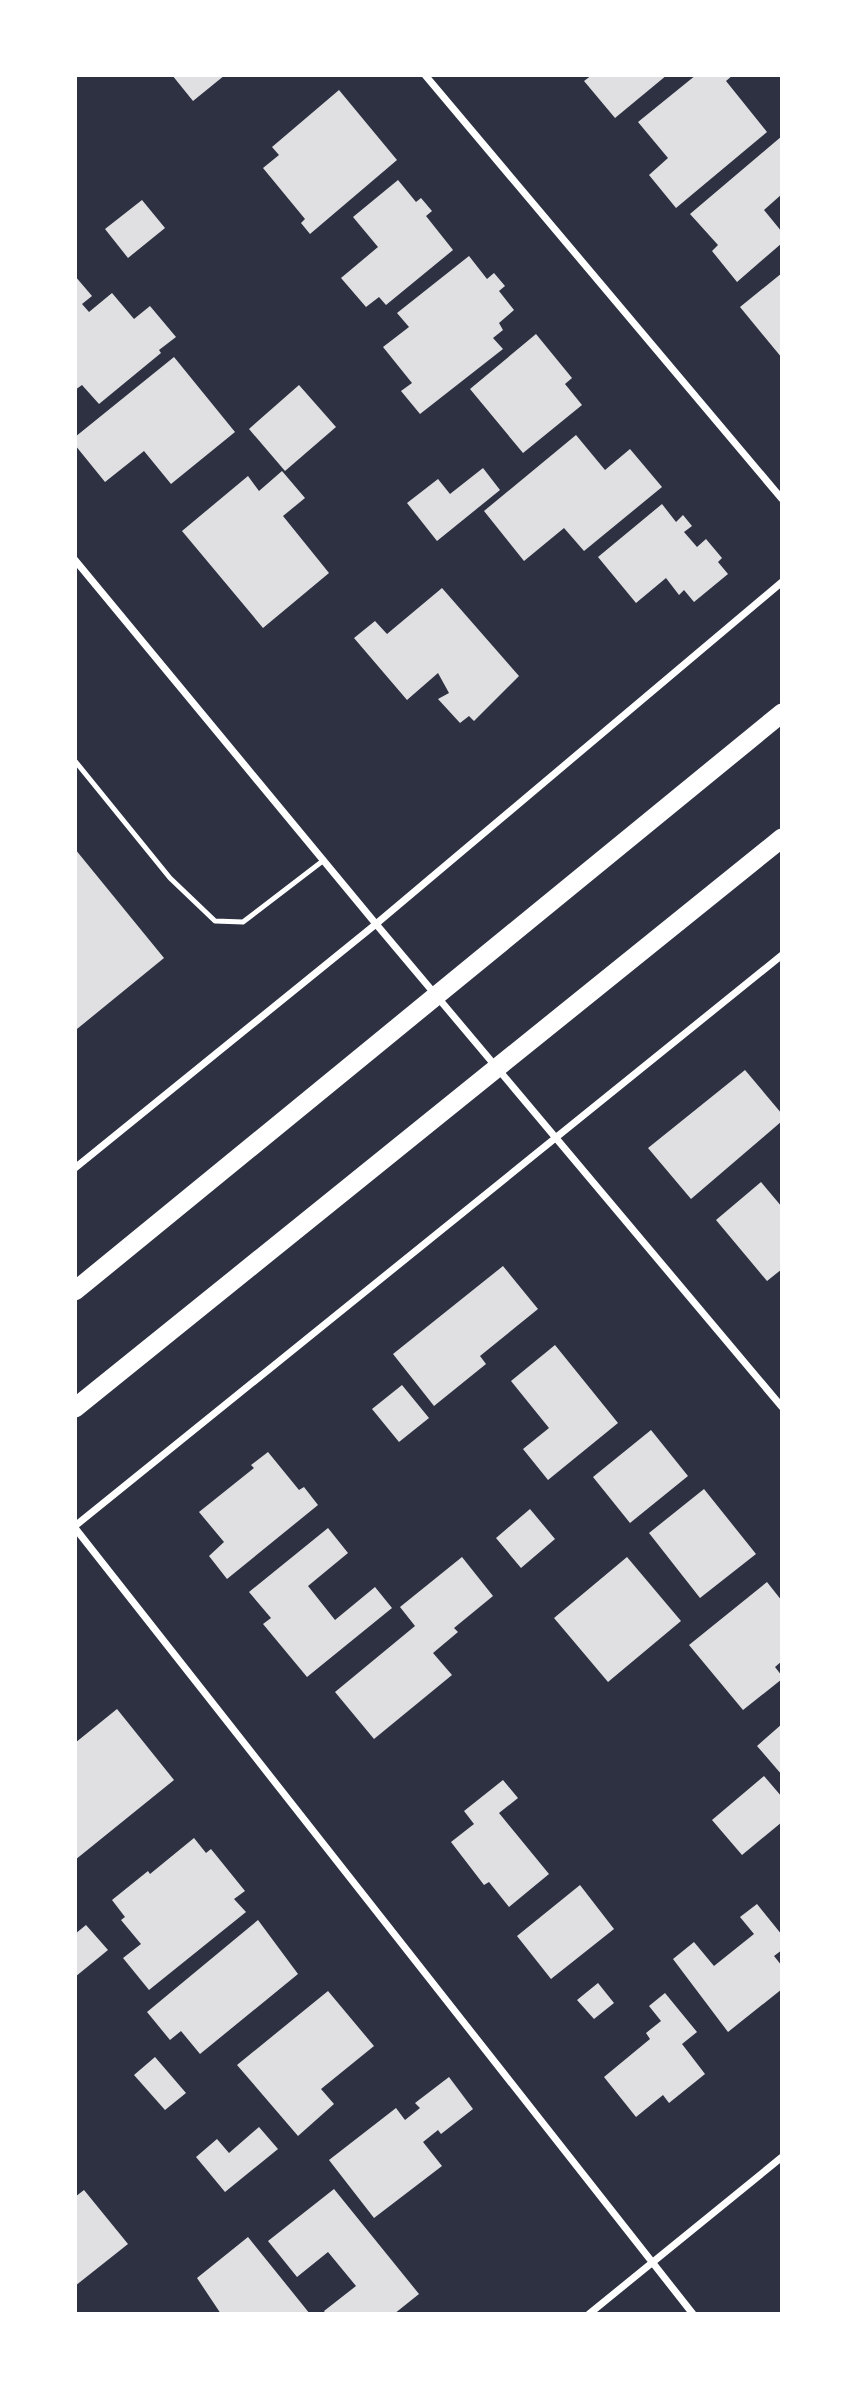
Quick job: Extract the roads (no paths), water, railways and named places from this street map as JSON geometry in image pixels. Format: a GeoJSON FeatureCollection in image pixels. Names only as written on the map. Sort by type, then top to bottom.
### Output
{"type":"FeatureCollection","features":[{"type":"Feature","properties":{"kind":"highway"},"geometry":{"type":"LineString","coordinates":[[75,1291],[782,713]]}},
{"type":"Feature","properties":{"kind":"highway"},"geometry":{"type":"LineString","coordinates":[[75,1408],[782,838]]}},
{"type":"Feature","properties":{"kind":"street"},"geometry":{"type":"LineString","coordinates":[[425,75],[782,499]]}},
{"type":"Feature","properties":{"kind":"street"},"geometry":{"type":"LineString","coordinates":[[75,559],[376,924],[782,1407]]}},
{"type":"Feature","properties":{"kind":"street"},"geometry":{"type":"LineString","coordinates":[[75,1168],[376,924],[782,582]]}},
{"type":"Feature","properties":{"kind":"street"},"geometry":{"type":"LineString","coordinates":[[693,2314],[75,1527],[782,956]]}},
{"type":"Feature","properties":{"kind":"street"},"geometry":{"type":"LineString","coordinates":[[589,2314],[782,2157]]}},
{"type":"Feature","properties":{"kind":"lane"},"geometry":{"type":"LineString","coordinates":[[75,761],[170,878],[215,921],[243,922],[324,860]]}}]}
